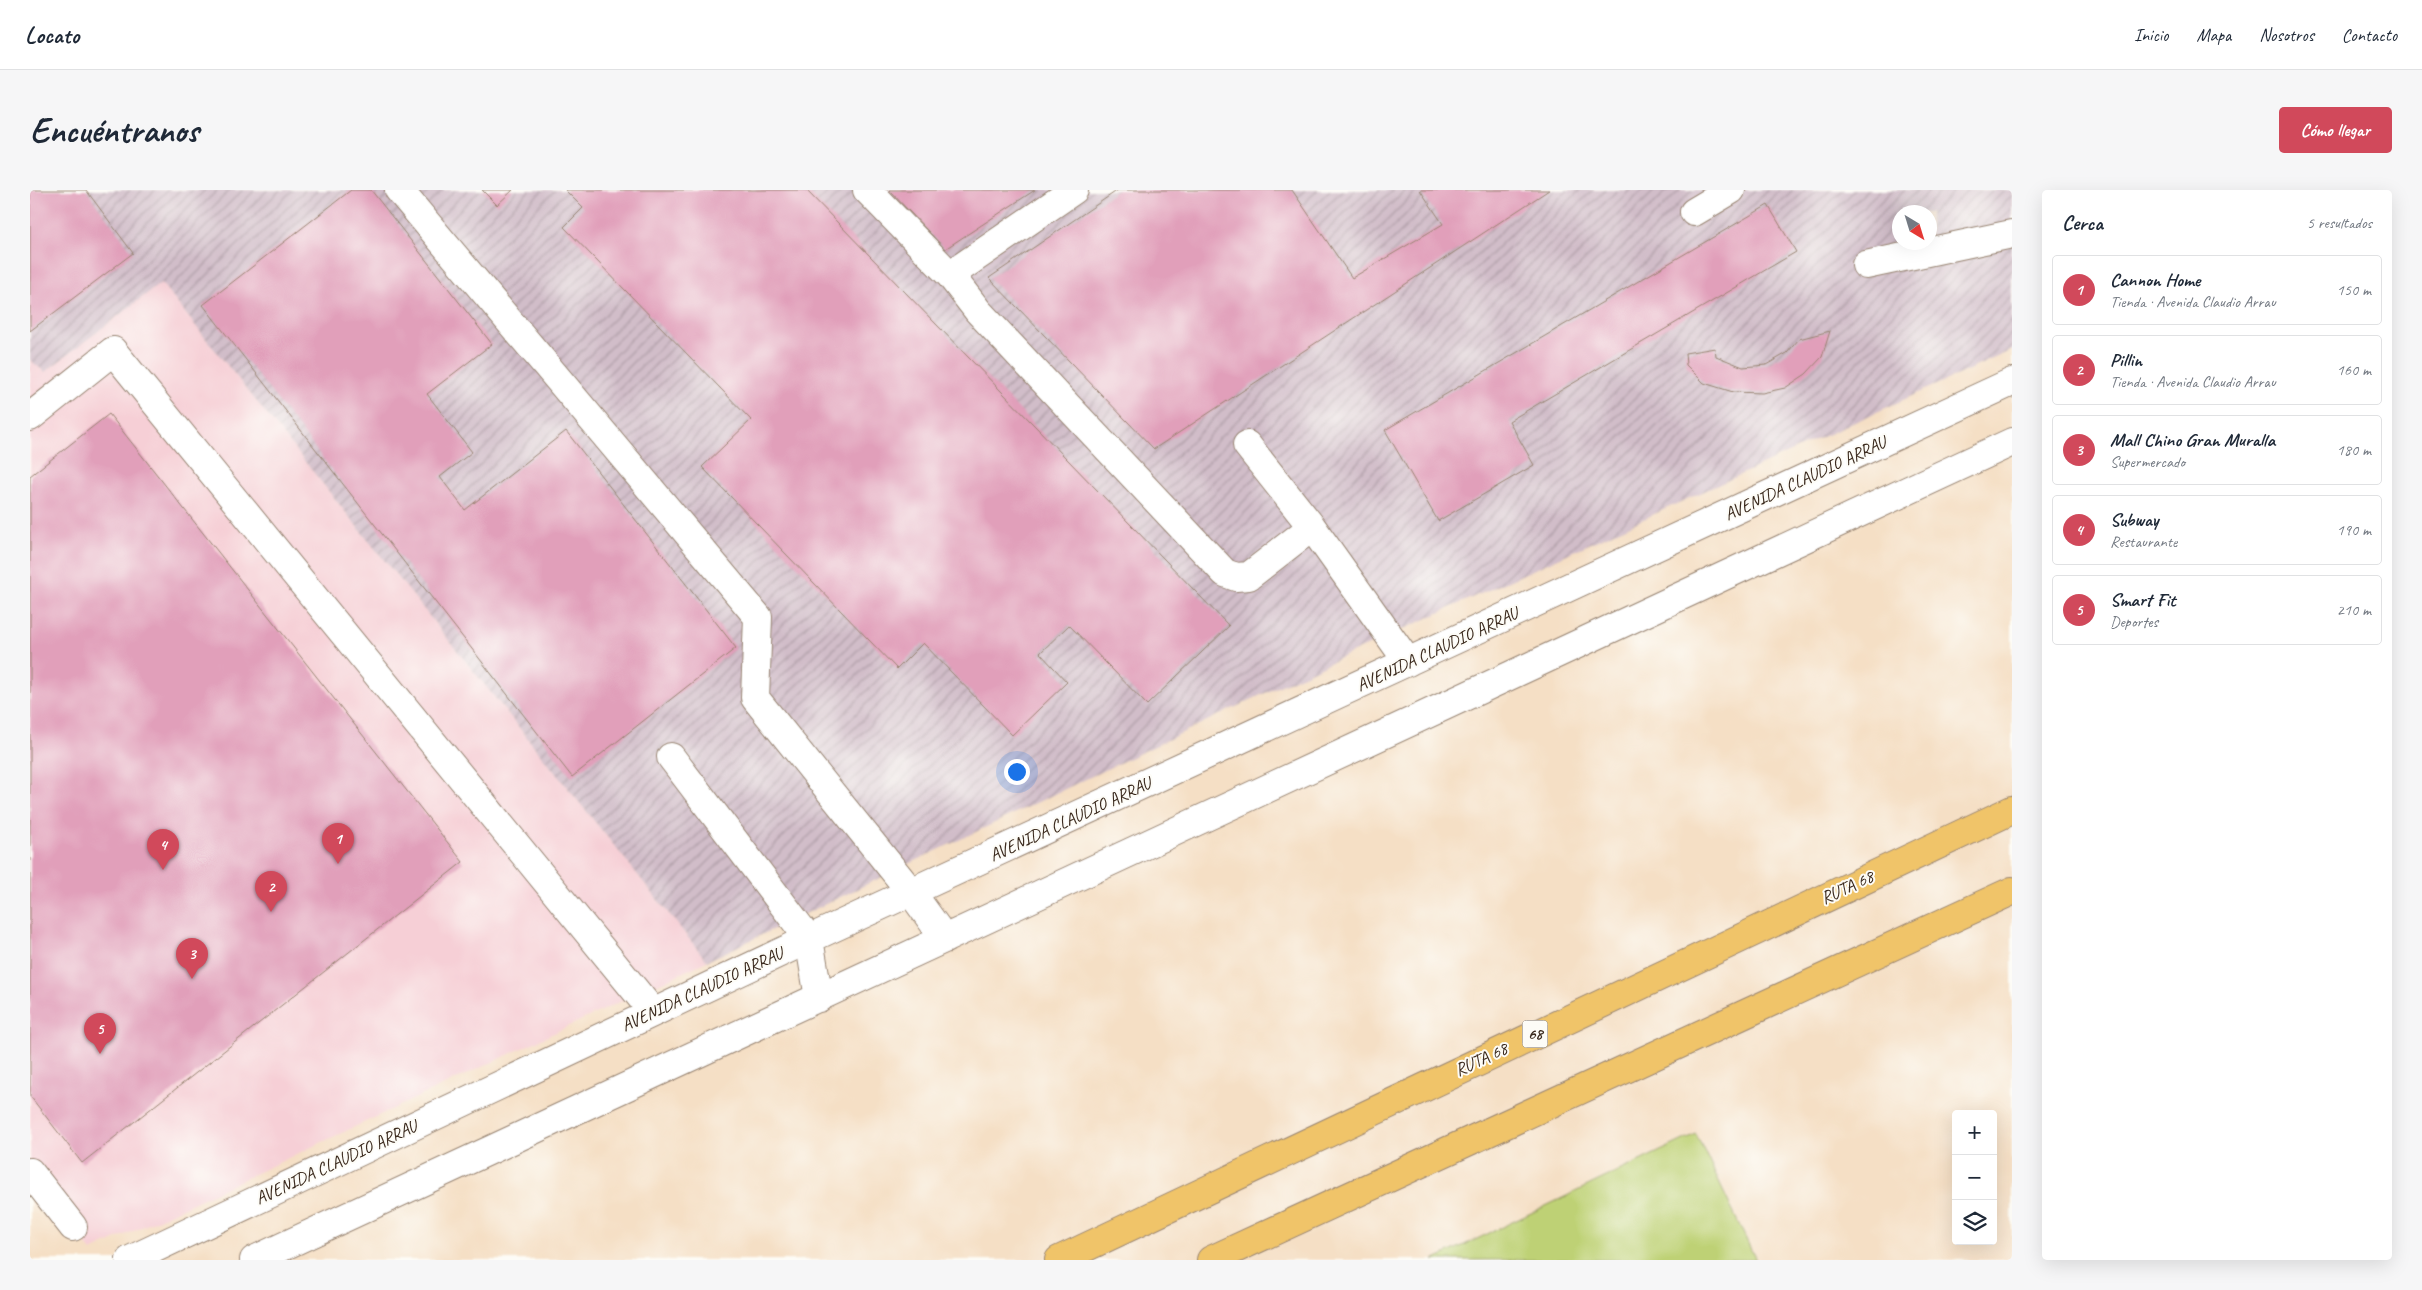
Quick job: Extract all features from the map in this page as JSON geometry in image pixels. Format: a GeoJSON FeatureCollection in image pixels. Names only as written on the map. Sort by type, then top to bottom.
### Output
{"type":"FeatureCollection","features":[{"type":"Feature","properties":{"kind":"highway","name":"RUTA 68"},"geometry":{"type":"LineString","coordinates":[[1059,1260],[2012,810]]}},
{"type":"Feature","properties":{"kind":"highway"},"geometry":{"type":"LineString","coordinates":[[1211,1260],[2012,891]]}},
{"type":"Feature","properties":{"kind":"street"},"geometry":{"type":"LineString","coordinates":[[399,190],[758,617],[755,698],[911,892],[945,939]]}},
{"type":"Feature","properties":{"kind":"street"},"geometry":{"type":"LineString","coordinates":[[867,190],[950,274],[978,311],[1225,573],[1236,576],[1249,576],[1312,527]]}},
{"type":"Feature","properties":{"kind":"street"},"geometry":{"type":"LineString","coordinates":[[950,274],[1074,190]]}},
{"type":"Feature","properties":{"kind":"street"},"geometry":{"type":"LineString","coordinates":[[1694,212],[1731,190]]}},
{"type":"Feature","properties":{"kind":"street"},"geometry":{"type":"LineString","coordinates":[[1866,265],[2012,234]]}},
{"type":"Feature","properties":{"kind":"street"},"geometry":{"type":"LineString","coordinates":[[30,417],[113,351],[653,1012]]}},
{"type":"Feature","properties":{"kind":"street","name":"AVENIDA CLAUDIO ARRAU"},"geometry":{"type":"LineString","coordinates":[[130,1260],[809,939],[2012,382]]}},
{"type":"Feature","properties":{"kind":"street"},"geometry":{"type":"LineString","coordinates":[[254,1260],[2012,442]]}},
{"type":"Feature","properties":{"kind":"street"},"geometry":{"type":"LineString","coordinates":[[1247,445],[1312,527],[1408,662]]}},
{"type":"Feature","properties":{"kind":"street"},"geometry":{"type":"LineString","coordinates":[[671,757],[809,939],[818,998]]}},
{"type":"Feature","properties":{"kind":"street"},"geometry":{"type":"LineString","coordinates":[[30,1172],[73,1227]]}},
{"type":"Feature","properties":{"kind":"shaded area"},"geometry":{"type":"Polygon","coordinates":[[[30,190],[2012,190],[2012,350],[1288,682],[707,961],[161,283],[45,372],[30,360],[30,190]]]}},
{"type":"Feature","properties":{"kind":"shaded area"},"geometry":{"type":"Polygon","coordinates":[[[161,283],[707,961],[91,1251],[30,1178],[30,360],[45,372],[161,283]]]}},
{"type":"Feature","properties":{"kind":"green space"},"geometry":{"type":"Polygon","coordinates":[[[1696,1134],[1756,1260],[1433,1260],[1696,1134]]]}},
{"type":"Feature","properties":{"kind":"building"},"geometry":{"type":"Polygon","coordinates":[[[30,190],[86,190],[133,253],[30,331],[30,190]]]}},
{"type":"Feature","properties":{"kind":"building"},"geometry":{"type":"Polygon","coordinates":[[[351,190],[371,190],[492,344],[427,394],[472,452],[440,477],[465,510],[566,431],[736,648],[572,777],[203,305],[351,190]]]}},
{"type":"Feature","properties":{"kind":"building"},"geometry":{"type":"Polygon","coordinates":[[[482,190],[513,190],[497,205],[482,190]]]}},
{"type":"Feature","properties":{"kind":"building"},"geometry":{"type":"Polygon","coordinates":[[[565,190],[806,190],[1229,626],[1147,705],[1069,625],[1040,653],[1067,682],[1012,735],[923,643],[897,669],[702,467],[751,420],[564,227],[583,208],[565,190]]]}},
{"type":"Feature","properties":{"kind":"building"},"geometry":{"type":"Polygon","coordinates":[[[889,190],[1035,190],[945,249],[889,190]]]}},
{"type":"Feature","properties":{"kind":"building"},"geometry":{"type":"Polygon","coordinates":[[[1118,190],[1292,190],[1352,278],[1443,224],[1420,190],[1549,190],[1154,449],[989,278],[1118,190]]]}},
{"type":"Feature","properties":{"kind":"building"},"geometry":{"type":"Polygon","coordinates":[[[1768,205],[1796,252],[1509,421],[1534,465],[1438,521],[1385,430],[1768,205]]]}},
{"type":"Feature","properties":{"kind":"building"},"geometry":{"type":"Polygon","coordinates":[[[1830,331],[1822,357],[1806,374],[1785,388],[1762,393],[1733,392],[1704,383],[1686,365],[1685,353],[1715,348],[1716,356],[1743,367],[1766,365],[1787,353],[1799,339],[1830,331]]]}},
{"type":"Feature","properties":{"kind":"building"},"geometry":{"type":"Polygon","coordinates":[[[109,414],[463,862],[82,1163],[30,1096],[30,476],[109,414]]]}},
{"type":"Feature","properties":{"kind":"place","name":"Cannon Home"},"geometry":{"type":"Point","coordinates":[338,864]}},
{"type":"Feature","properties":{"kind":"place","name":"Subway"},"geometry":{"type":"Point","coordinates":[163,870]}},
{"type":"Feature","properties":{"kind":"place","name":"Pillin"},"geometry":{"type":"Point","coordinates":[271,912]}},
{"type":"Feature","properties":{"kind":"place","name":"Mall Chino Gran Muralla"},"geometry":{"type":"Point","coordinates":[192,979]}},
{"type":"Feature","properties":{"kind":"place","name":"Smart Fit"},"geometry":{"type":"Point","coordinates":[100,1054]}}]}
